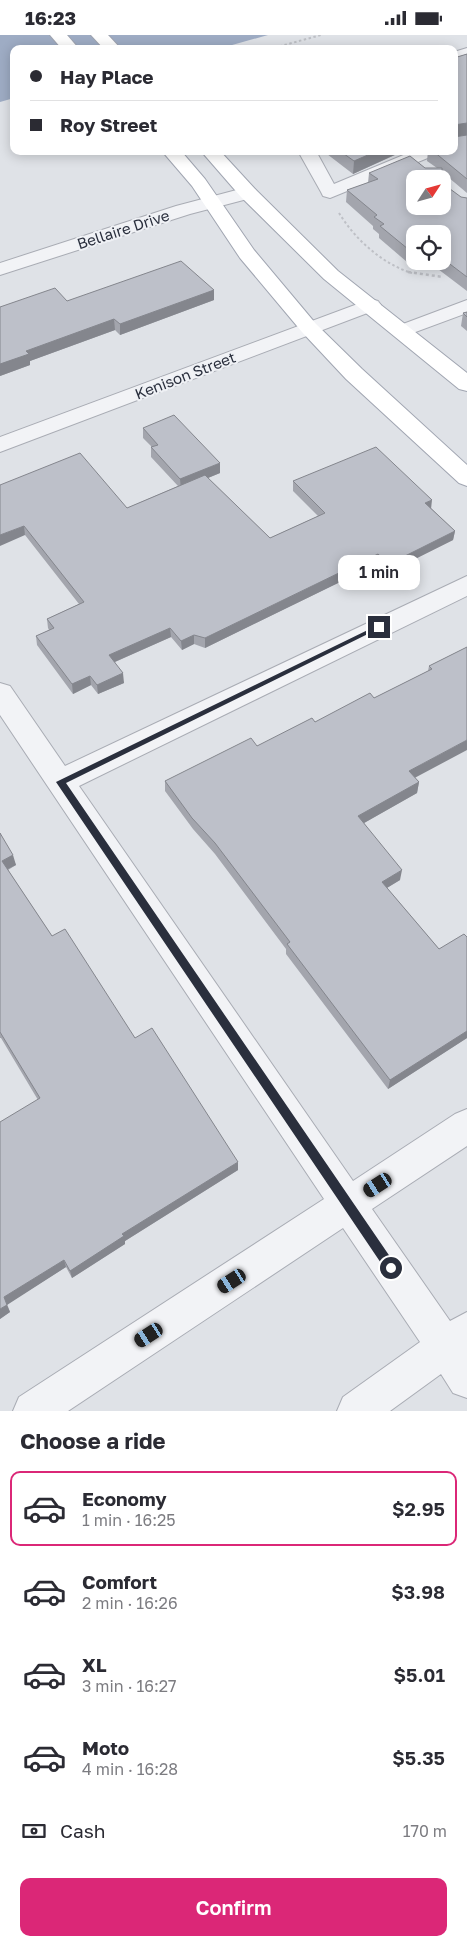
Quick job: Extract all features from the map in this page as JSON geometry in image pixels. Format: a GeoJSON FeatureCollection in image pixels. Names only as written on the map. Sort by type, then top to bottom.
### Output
{"type":"FeatureCollection","features":[{"type":"Feature","properties":{"kind":"main road"},"geometry":{"type":"LineString","coordinates":[[58,35],[67,45]]}},
{"type":"Feature","properties":{"kind":"main road"},"geometry":{"type":"LineString","coordinates":[[99,35],[108,45]]}},
{"type":"Feature","properties":{"kind":"main road"},"geometry":{"type":"LineString","coordinates":[[174,155],[212,202],[247,255],[309,328],[354,374],[467,478]]}},
{"type":"Feature","properties":{"kind":"main road"},"geometry":{"type":"LineString","coordinates":[[214,155],[248,193],[331,275],[371,305],[467,385]]}},
{"type":"Feature","properties":{"kind":"street"},"geometry":{"type":"LineString","coordinates":[[309,155],[330,192],[416,155]]}},
{"type":"Feature","properties":{"kind":"street"},"geometry":{"type":"LineString","coordinates":[[410,157],[425,170]]}},
{"type":"Feature","properties":{"kind":"street","name":"Bellaire Drive"},"geometry":{"type":"LineString","coordinates":[[0,269],[212,202],[248,193]]}},
{"type":"Feature","properties":{"kind":"street","name":"Kenison Street"},"geometry":{"type":"LineString","coordinates":[[0,445],[371,305]]}},
{"type":"Feature","properties":{"kind":"street"},"geometry":{"type":"LineString","coordinates":[[402,331],[467,306]]}},
{"type":"Feature","properties":{"kind":"street"},"geometry":{"type":"LineString","coordinates":[[60,782],[467,585]]}},
{"type":"Feature","properties":{"kind":"street"},"geometry":{"type":"LineString","coordinates":[[0,693],[348,1205],[456,1339],[467,1379]]}},
{"type":"Feature","properties":{"kind":"street"},"geometry":{"type":"LineString","coordinates":[[33,1411],[467,1127]]}},
{"type":"Feature","properties":{"kind":"street"},"geometry":{"type":"LineString","coordinates":[[357,1411],[456,1339]]}},
{"type":"Feature","properties":{"kind":"path"},"geometry":{"type":"LineString","coordinates":[[285,45],[321,35]]}},
{"type":"Feature","properties":{"kind":"path"},"geometry":{"type":"LineString","coordinates":[[330,192],[344,223],[384,259],[402,270],[443,277]]}},
{"type":"Feature","properties":{"kind":"water"},"geometry":{"type":"Polygon","coordinates":[[[0,35],[268,35],[232,45],[10,45],[10,99],[0,102],[0,35]]]}},
{"type":"Feature","properties":{"kind":"building"},"geometry":{"type":"Polygon","coordinates":[[[467,54],[467,123],[458,124],[458,57],[467,54]]]}},
{"type":"Feature","properties":{"kind":"building"},"geometry":{"type":"Polygon","coordinates":[[[467,135],[467,179],[438,155],[458,155],[458,136],[467,135]]]}},
{"type":"Feature","properties":{"kind":"building"},"geometry":{"type":"Polygon","coordinates":[[[346,155],[368,155],[354,161],[346,155]]]}},
{"type":"Feature","properties":{"kind":"building"},"geometry":{"type":"Polygon","coordinates":[[[410,156],[425,168],[442,168],[442,170],[406,170],[406,215],[451,215],[451,190],[461,197],[467,198],[467,277],[451,265],[451,225],[406,225],[406,247],[380,226],[384,224],[374,217],[377,215],[347,190],[378,179],[369,173],[410,156]]]}},
{"type":"Feature","properties":{"kind":"building"},"geometry":{"type":"Polygon","coordinates":[[[181,261],[214,290],[120,324],[114,319],[26,351],[29,354],[0,364],[0,307],[55,288],[67,301],[181,261]]]}},
{"type":"Feature","properties":{"kind":"building"},"geometry":{"type":"Polygon","coordinates":[[[174,415],[220,463],[180,479],[151,447],[158,445],[143,428],[174,415]]]}},
{"type":"Feature","properties":{"kind":"building"},"geometry":{"type":"Polygon","coordinates":[[[376,447],[432,500],[425,503],[455,531],[389,564],[378,554],[205,638],[194,635],[181,641],[170,628],[109,655],[123,673],[97,685],[90,676],[72,684],[36,636],[54,628],[47,619],[84,602],[24,526],[0,535],[0,485],[80,453],[127,508],[205,475],[270,538],[325,513],[293,481],[376,447]]]}},
{"type":"Feature","properties":{"kind":"building"},"geometry":{"type":"Polygon","coordinates":[[[467,647],[467,740],[409,771],[419,782],[358,816],[402,870],[382,882],[439,949],[464,934],[467,937],[467,1031],[390,1080],[287,944],[290,942],[165,781],[251,738],[257,746],[312,718],[315,722],[370,693],[374,698],[432,669],[429,666],[467,647]]]}},
{"type":"Feature","properties":{"kind":"building"},"geometry":{"type":"Polygon","coordinates":[[[0,833],[13,855],[2,861],[52,936],[65,929],[135,1038],[152,1028],[238,1162],[122,1234],[124,1236],[70,1271],[64,1260],[4,1297],[7,1305],[0,1309],[0,1122],[40,1098],[0,1032],[0,833]]]}},
{"type":"Feature","properties":{"kind":"route"},"geometry":{"type":"LineString","coordinates":[[379,627],[60,782],[391,1268]]}}]}
